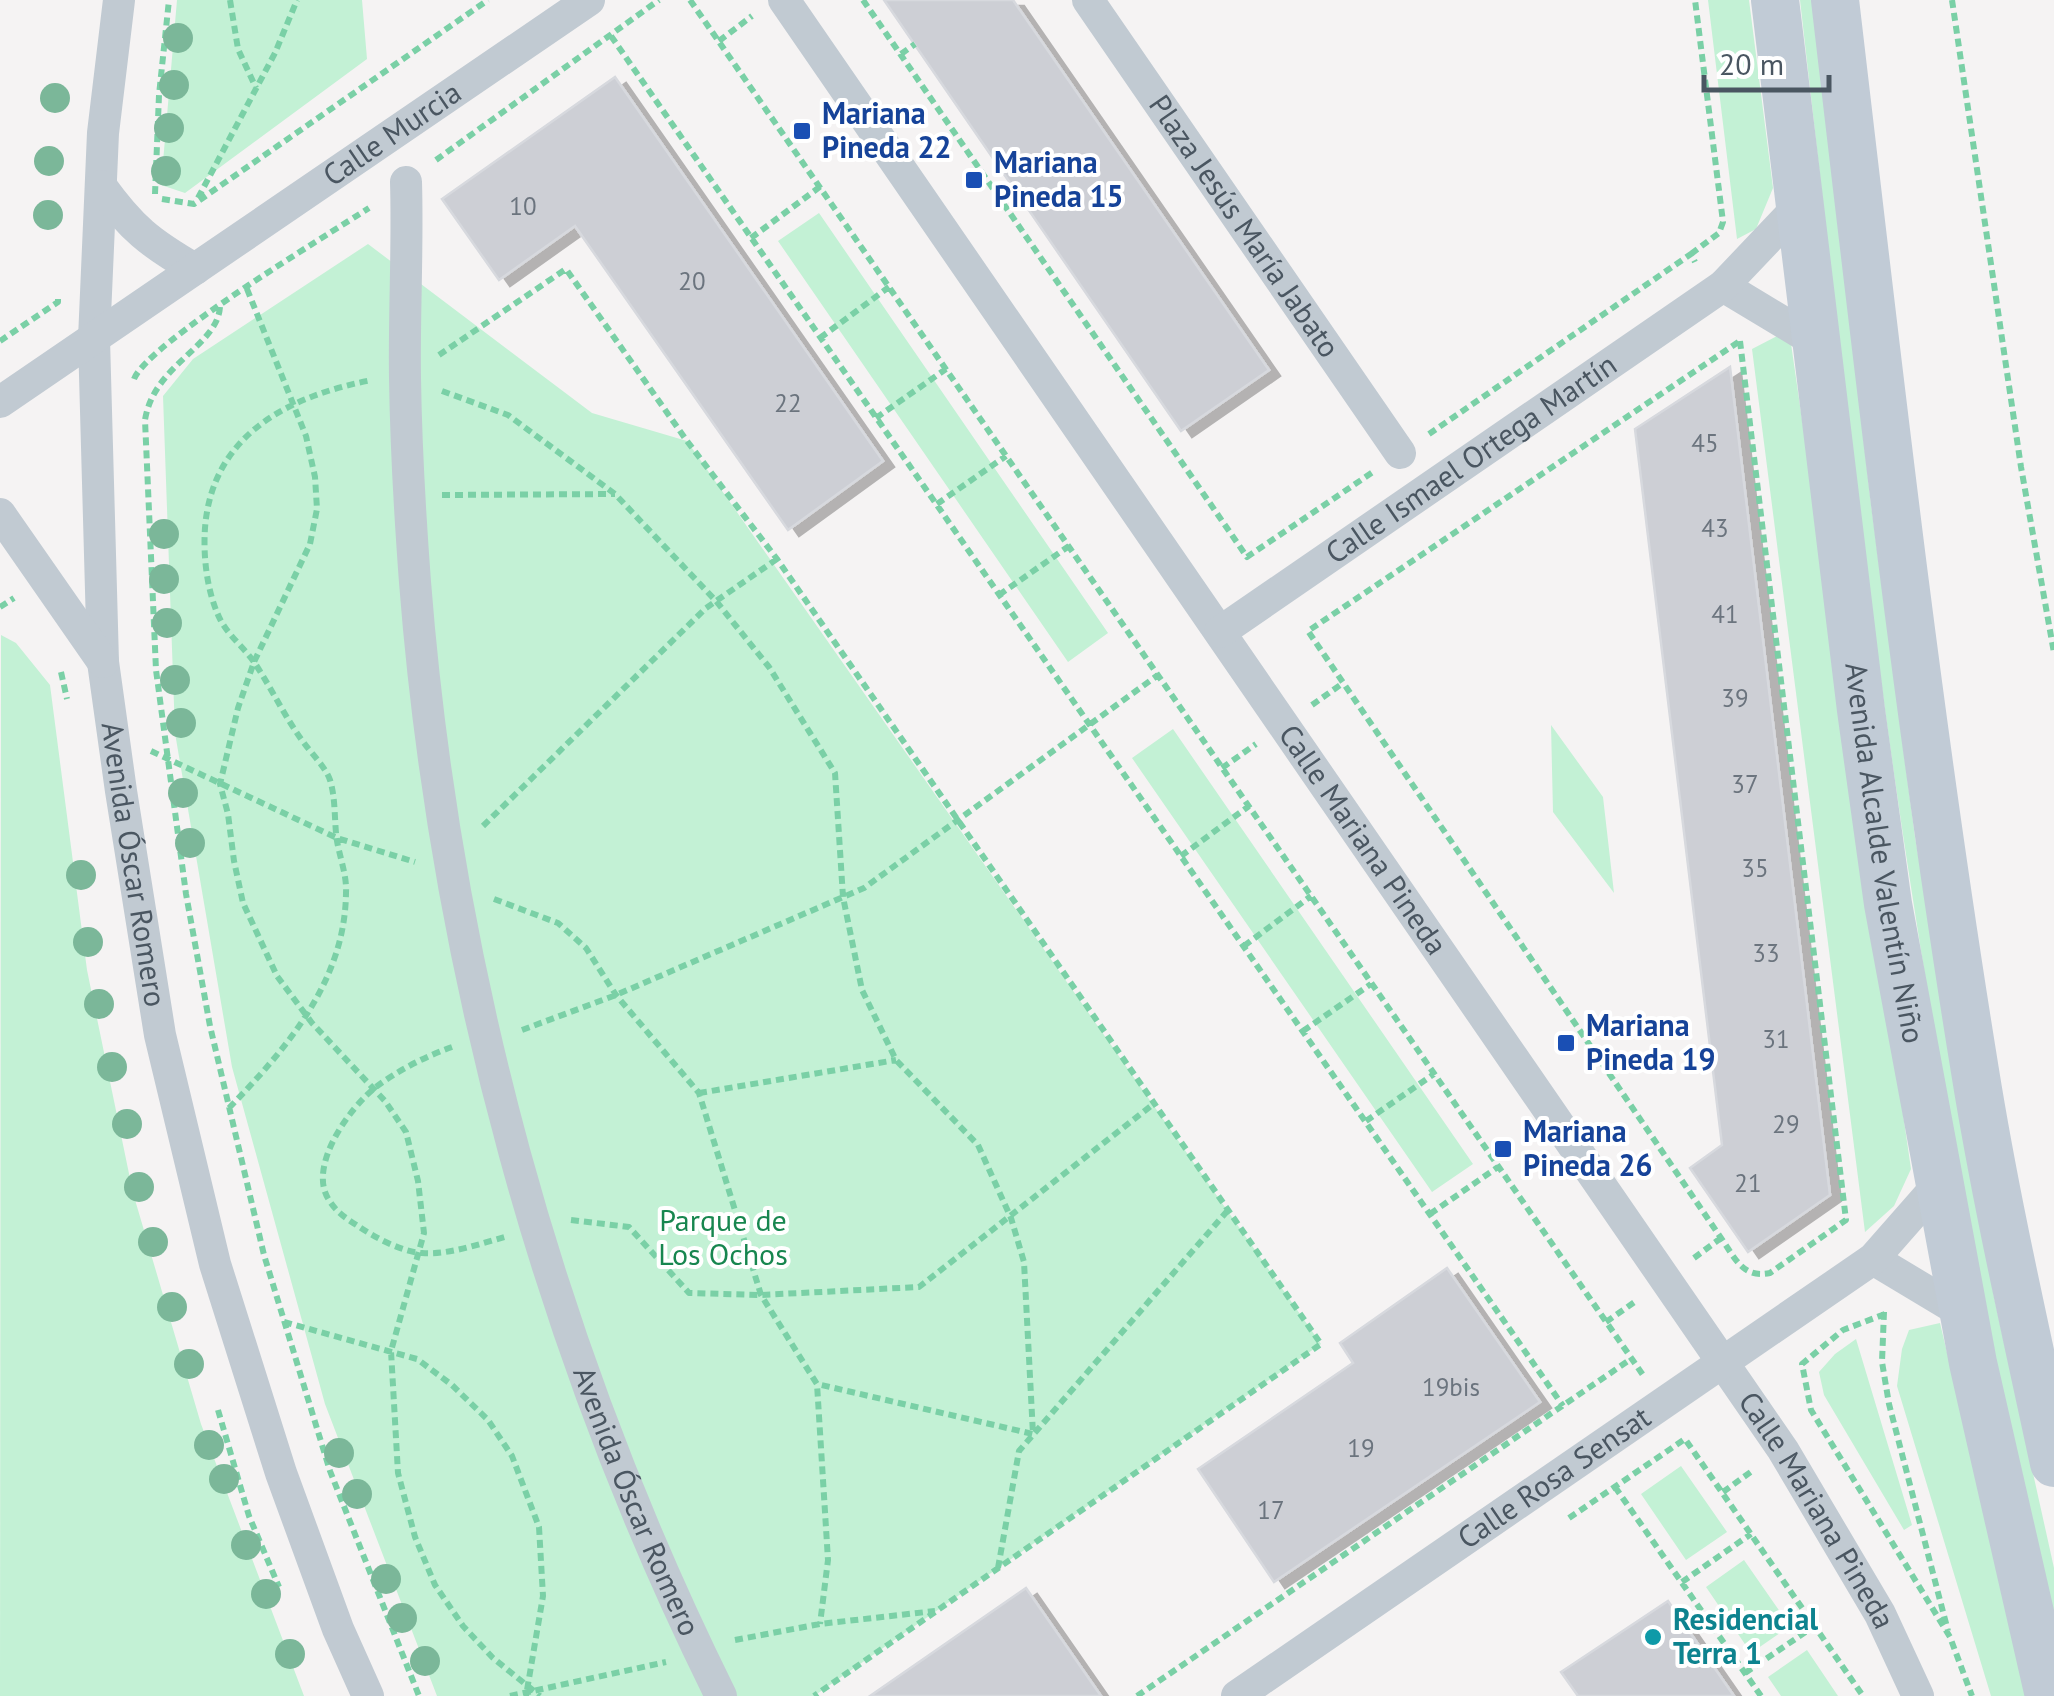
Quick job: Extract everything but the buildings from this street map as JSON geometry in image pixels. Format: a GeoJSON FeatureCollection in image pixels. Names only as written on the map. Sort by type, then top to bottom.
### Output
{"type":"FeatureCollection","features":[{"type":"Feature","properties":{"kind":"main road","name":"Avenida Alcalde Valentín Niño"},"geometry":{"type":"LineString","coordinates":[[1775,0],[1888,904],[1963,1313],[2049,1696]]}},
{"type":"Feature","properties":{"kind":"main road","name":"Avenida Alcalde Valentín Niño"},"geometry":{"type":"LineString","coordinates":[[1835,0],[1889,466],[1933,799],[1975,1073],[2054,1463]]}},
{"type":"Feature","properties":{"kind":"street","name":"Avenida Óscar Romero"},"geometry":{"type":"LineString","coordinates":[[120,0],[106,94],[94,338],[103,662],[160,1035],[215,1264],[282,1472],[338,1629],[368,1696]]}},
{"type":"Feature","properties":{"kind":"street","name":"Calle Murcia"},"geometry":{"type":"LineString","coordinates":[[0,402],[589,0]]}},
{"type":"Feature","properties":{"kind":"street","name":"Plaza Jesús María Jabato"},"geometry":{"type":"LineString","coordinates":[[1088,0],[1400,453]]}},
{"type":"Feature","properties":{"kind":"street","name":"Calle Mariana Pineda"},"geometry":{"type":"LineString","coordinates":[[772,5],[1220,632],[1783,1450],[1856,1570],[1918,1696]]}},
{"type":"Feature","properties":{"kind":"street","name":"Avenida Óscar Romero"},"geometry":{"type":"LineString","coordinates":[[406,182],[405,378],[415,580],[427,702],[458,904],[517,1161],[573,1346],[636,1508],[720,1696]]}},
{"type":"Feature","properties":{"kind":"street"},"geometry":{"type":"LineString","coordinates":[[100,186],[145,239],[195,269]]}},
{"type":"Feature","properties":{"kind":"street","name":"Calle Ismael Ortega Martín"},"geometry":{"type":"LineString","coordinates":[[1220,632],[1723,286],[1798,206]]}},
{"type":"Feature","properties":{"kind":"street"},"geometry":{"type":"LineString","coordinates":[[1723,286],[1816,342]]}},
{"type":"Feature","properties":{"kind":"street"},"geometry":{"type":"LineString","coordinates":[[0,514],[103,662]]}},
{"type":"Feature","properties":{"kind":"street","name":"Calle Rosa Sensat"},"geometry":{"type":"LineString","coordinates":[[1237,1696],[1873,1259],[1938,1184]]}},
{"type":"Feature","properties":{"kind":"street"},"geometry":{"type":"LineString","coordinates":[[1873,1259],[1963,1313]]}},
{"type":"Feature","properties":{"kind":"path"},"geometry":{"type":"LineString","coordinates":[[168,0],[151,195],[194,204],[488,0]]}},
{"type":"Feature","properties":{"kind":"path"},"geometry":{"type":"LineString","coordinates":[[230,0],[238,49],[256,88]]}},
{"type":"Feature","properties":{"kind":"path"},"geometry":{"type":"LineString","coordinates":[[194,204],[290,22],[296,0]]}},
{"type":"Feature","properties":{"kind":"path"},"geometry":{"type":"LineString","coordinates":[[130,390],[138,369],[152,355],[406,182],[659,0]]}},
{"type":"Feature","properties":{"kind":"path"},"geometry":{"type":"LineString","coordinates":[[690,0],[1632,1360],[1137,1696]]}},
{"type":"Feature","properties":{"kind":"path"},"geometry":{"type":"LineString","coordinates":[[863,0],[1247,557],[1400,453]]}},
{"type":"Feature","properties":{"kind":"path"},"geometry":{"type":"LineString","coordinates":[[1690,254],[1719,233],[1723,222],[1695,0]]}},
{"type":"Feature","properties":{"kind":"path"},"geometry":{"type":"LineString","coordinates":[[1952,0],[2021,467],[2054,653]]}},
{"type":"Feature","properties":{"kind":"path"},"geometry":{"type":"LineString","coordinates":[[718,41],[772,5]]}},
{"type":"Feature","properties":{"kind":"path"},"geometry":{"type":"LineString","coordinates":[[610,35],[1563,1406]]}},
{"type":"Feature","properties":{"kind":"path"},"geometry":{"type":"LineString","coordinates":[[901,54],[915,44]]}},
{"type":"Feature","properties":{"kind":"path"},"geometry":{"type":"LineString","coordinates":[[751,238],[821,186]]}},
{"type":"Feature","properties":{"kind":"path"},"geometry":{"type":"LineString","coordinates":[[405,378],[566,269],[778,559],[1321,1344],[814,1696]]}},
{"type":"Feature","properties":{"kind":"path"},"geometry":{"type":"LineString","coordinates":[[247,288],[306,436],[316,477],[317,509],[310,544],[254,662],[238,708],[220,784],[243,904],[277,976],[307,1016],[374,1088],[406,1132],[418,1181],[424,1234],[391,1351],[398,1474],[414,1537],[435,1585],[463,1626],[528,1693],[540,1696]]}},
{"type":"Feature","properties":{"kind":"path"},"geometry":{"type":"LineString","coordinates":[[820,338],[890,288]]}},
{"type":"Feature","properties":{"kind":"path"},"geometry":{"type":"LineString","coordinates":[[1740,342],[1846,1220],[1770,1273],[1758,1276],[1744,1271],[1308,631],[1560,463],[1740,342]]}},
{"type":"Feature","properties":{"kind":"path"},"geometry":{"type":"LineString","coordinates":[[876,418],[946,369]]}},
{"type":"Feature","properties":{"kind":"path"},"geometry":{"type":"LineString","coordinates":[[229,1108],[307,1016],[340,947],[347,890],[330,779],[254,662],[220,620],[209,585],[204,547],[207,502],[220,467],[256,426],[294,402],[323,390],[370,380],[405,378],[508,415],[616,494],[716,601],[769,668],[835,773],[843,897],[862,990],[896,1060],[978,1145],[1011,1218],[1024,1262],[1033,1434]]}},
{"type":"Feature","properties":{"kind":"path"},"geometry":{"type":"LineString","coordinates":[[145,420],[156,670],[210,1026],[264,1256],[330,1472],[419,1696]]}},
{"type":"Feature","properties":{"kind":"path"},"geometry":{"type":"LineString","coordinates":[[936,504],[1006,456]]}},
{"type":"Feature","properties":{"kind":"path"},"geometry":{"type":"LineString","coordinates":[[411,495],[616,494]]}},
{"type":"Feature","properties":{"kind":"path"},"geometry":{"type":"LineString","coordinates":[[1000,595],[1069,546]]}},
{"type":"Feature","properties":{"kind":"path"},"geometry":{"type":"LineString","coordinates":[[150,750],[337,838],[408,862],[450,860],[716,601],[778,559]]}},
{"type":"Feature","properties":{"kind":"path"},"geometry":{"type":"LineString","coordinates":[[1156,1102],[919,1288],[761,1295],[689,1293],[629,1228],[573,1220],[448,1251],[418,1254],[368,1234],[340,1214],[327,1198],[321,1174],[330,1146],[374,1088],[446,1049],[518,1032],[616,995],[864,888],[1158,675]]}},
{"type":"Feature","properties":{"kind":"path"},"geometry":{"type":"LineString","coordinates":[[147,735],[152,768]]}},
{"type":"Feature","properties":{"kind":"path"},"geometry":{"type":"LineString","coordinates":[[1181,856],[1249,806]]}},
{"type":"Feature","properties":{"kind":"path"},"geometry":{"type":"LineString","coordinates":[[1244,946],[1311,896]]}},
{"type":"Feature","properties":{"kind":"path"},"geometry":{"type":"LineString","coordinates":[[458,904],[493,898],[558,923],[586,948],[616,995],[699,1093],[761,1295],[817,1384],[828,1560],[820,1624]]}},
{"type":"Feature","properties":{"kind":"path"},"geometry":{"type":"LineString","coordinates":[[1304,1031],[1372,984]]}},
{"type":"Feature","properties":{"kind":"path"},"geometry":{"type":"LineString","coordinates":[[699,1093],[896,1060]]}},
{"type":"Feature","properties":{"kind":"path"},"geometry":{"type":"LineString","coordinates":[[1366,1122],[1434,1074]]}},
{"type":"Feature","properties":{"kind":"path"},"geometry":{"type":"LineString","coordinates":[[1430,1214],[1498,1167]]}},
{"type":"Feature","properties":{"kind":"path"},"geometry":{"type":"LineString","coordinates":[[998,1569],[1019,1451],[1229,1209]]}},
{"type":"Feature","properties":{"kind":"path"},"geometry":{"type":"LineString","coordinates":[[1950,1637],[1811,1410],[1802,1364],[1843,1330],[1885,1314],[1882,1362],[1889,1404],[1950,1637],[1972,1696]]}},
{"type":"Feature","properties":{"kind":"path"},"geometry":{"type":"LineString","coordinates":[[284,1322],[416,1358],[452,1385],[488,1420],[512,1456],[539,1527],[543,1596],[528,1693]]}},
{"type":"Feature","properties":{"kind":"path"},"geometry":{"type":"LineString","coordinates":[[817,1384],[1033,1434]]}},
{"type":"Feature","properties":{"kind":"path"},"geometry":{"type":"LineString","coordinates":[[1568,1519],[1685,1438],[1863,1696]]}},
{"type":"Feature","properties":{"kind":"path"},"geometry":{"type":"LineString","coordinates":[[1615,1487],[1762,1696]]}},
{"type":"Feature","properties":{"kind":"path"},"geometry":{"type":"LineString","coordinates":[[1682,1582],[1751,1534]]}},
{"type":"Feature","properties":{"kind":"path"},"geometry":{"type":"LineString","coordinates":[[510,1696],[701,1653],[733,1640],[820,1624],[936,1611]]}},
{"type":"Feature","properties":{"kind":"path"},"geometry":{"type":"LineString","coordinates":[[1745,1673],[1816,1625]]}},
{"type":"Feature","properties":{"kind":"green space"},"geometry":{"type":"Polygon","coordinates":[[[177,0],[362,0],[367,59],[185,193],[161,185],[177,0]]]}},
{"type":"Feature","properties":{"kind":"green space"},"geometry":{"type":"Polygon","coordinates":[[[1708,0],[1749,0],[1773,188],[1756,229],[1737,239],[1708,0]]]}},
{"type":"Feature","properties":{"kind":"green space"},"geometry":{"type":"Polygon","coordinates":[[[1800,0],[1813,0],[1871,504],[1915,837],[1994,1297],[2054,1568],[2054,1626],[1975,1258],[1911,887],[1865,555],[1800,0]]]}},
{"type":"Feature","properties":{"kind":"green space"},"geometry":{"type":"Polygon","coordinates":[[[819,213],[1108,633],[1068,662],[778,241],[819,213]]]}},
{"type":"Feature","properties":{"kind":"green space","name":"Parque de Los Ochos"},"geometry":{"type":"Polygon","coordinates":[[[368,244],[592,413],[687,441],[1321,1344],[814,1696],[437,1696],[325,1404],[232,1067],[175,733],[163,396],[193,359],[368,244]]]}},
{"type":"Feature","properties":{"kind":"green space"},"geometry":{"type":"Polygon","coordinates":[[[1789,330],[1911,1169],[1894,1206],[1865,1232],[1752,349],[1789,330]]]}},
{"type":"Feature","properties":{"kind":"green space"},"geometry":{"type":"Polygon","coordinates":[[[1,635],[16,643],[50,685],[87,970],[133,1193],[201,1424],[304,1696],[0,1696],[1,635]]]}},
{"type":"Feature","properties":{"kind":"green space"},"geometry":{"type":"Polygon","coordinates":[[[1551,725],[1603,797],[1614,893],[1553,812],[1551,725]]]}},
{"type":"Feature","properties":{"kind":"green space"},"geometry":{"type":"Polygon","coordinates":[[[1173,729],[1473,1164],[1432,1192],[1132,758],[1173,729]]]}},
{"type":"Feature","properties":{"kind":"green space"},"geometry":{"type":"Polygon","coordinates":[[[1940,1323],[2029,1696],[1991,1696],[1897,1386],[1909,1330],[1940,1323]]]}},
{"type":"Feature","properties":{"kind":"green space"},"geometry":{"type":"Polygon","coordinates":[[[1856,1339],[1912,1525],[1904,1530],[1824,1395],[1819,1372],[1856,1339]]]}},
{"type":"Feature","properties":{"kind":"green space"},"geometry":{"type":"Polygon","coordinates":[[[1681,1466],[1727,1532],[1686,1560],[1641,1494],[1681,1466]]]}},
{"type":"Feature","properties":{"kind":"green space"},"geometry":{"type":"Polygon","coordinates":[[[1744,1560],[1790,1626],[1751,1653],[1706,1587],[1744,1560]]]}},
{"type":"Feature","properties":{"kind":"green space"},"geometry":{"type":"Polygon","coordinates":[[[1807,1650],[1838,1696],[1781,1696],[1768,1677],[1807,1650]]]}},
{"type":"Feature","properties":{"kind":"place","name":"Mariana Pineda 22"},"geometry":{"type":"Point","coordinates":[802,131]}},
{"type":"Feature","properties":{"kind":"place","name":"Mariana Pineda 15"},"geometry":{"type":"Point","coordinates":[974,180]}},
{"type":"Feature","properties":{"kind":"place","name":"Mariana Pineda 19"},"geometry":{"type":"Point","coordinates":[1566,1043]}},
{"type":"Feature","properties":{"kind":"place","name":"Mariana Pineda 26"},"geometry":{"type":"Point","coordinates":[1503,1149]}},
{"type":"Feature","properties":{"kind":"place","name":"Residencial Terra 1"},"geometry":{"type":"Point","coordinates":[1653,1637]}}]}
